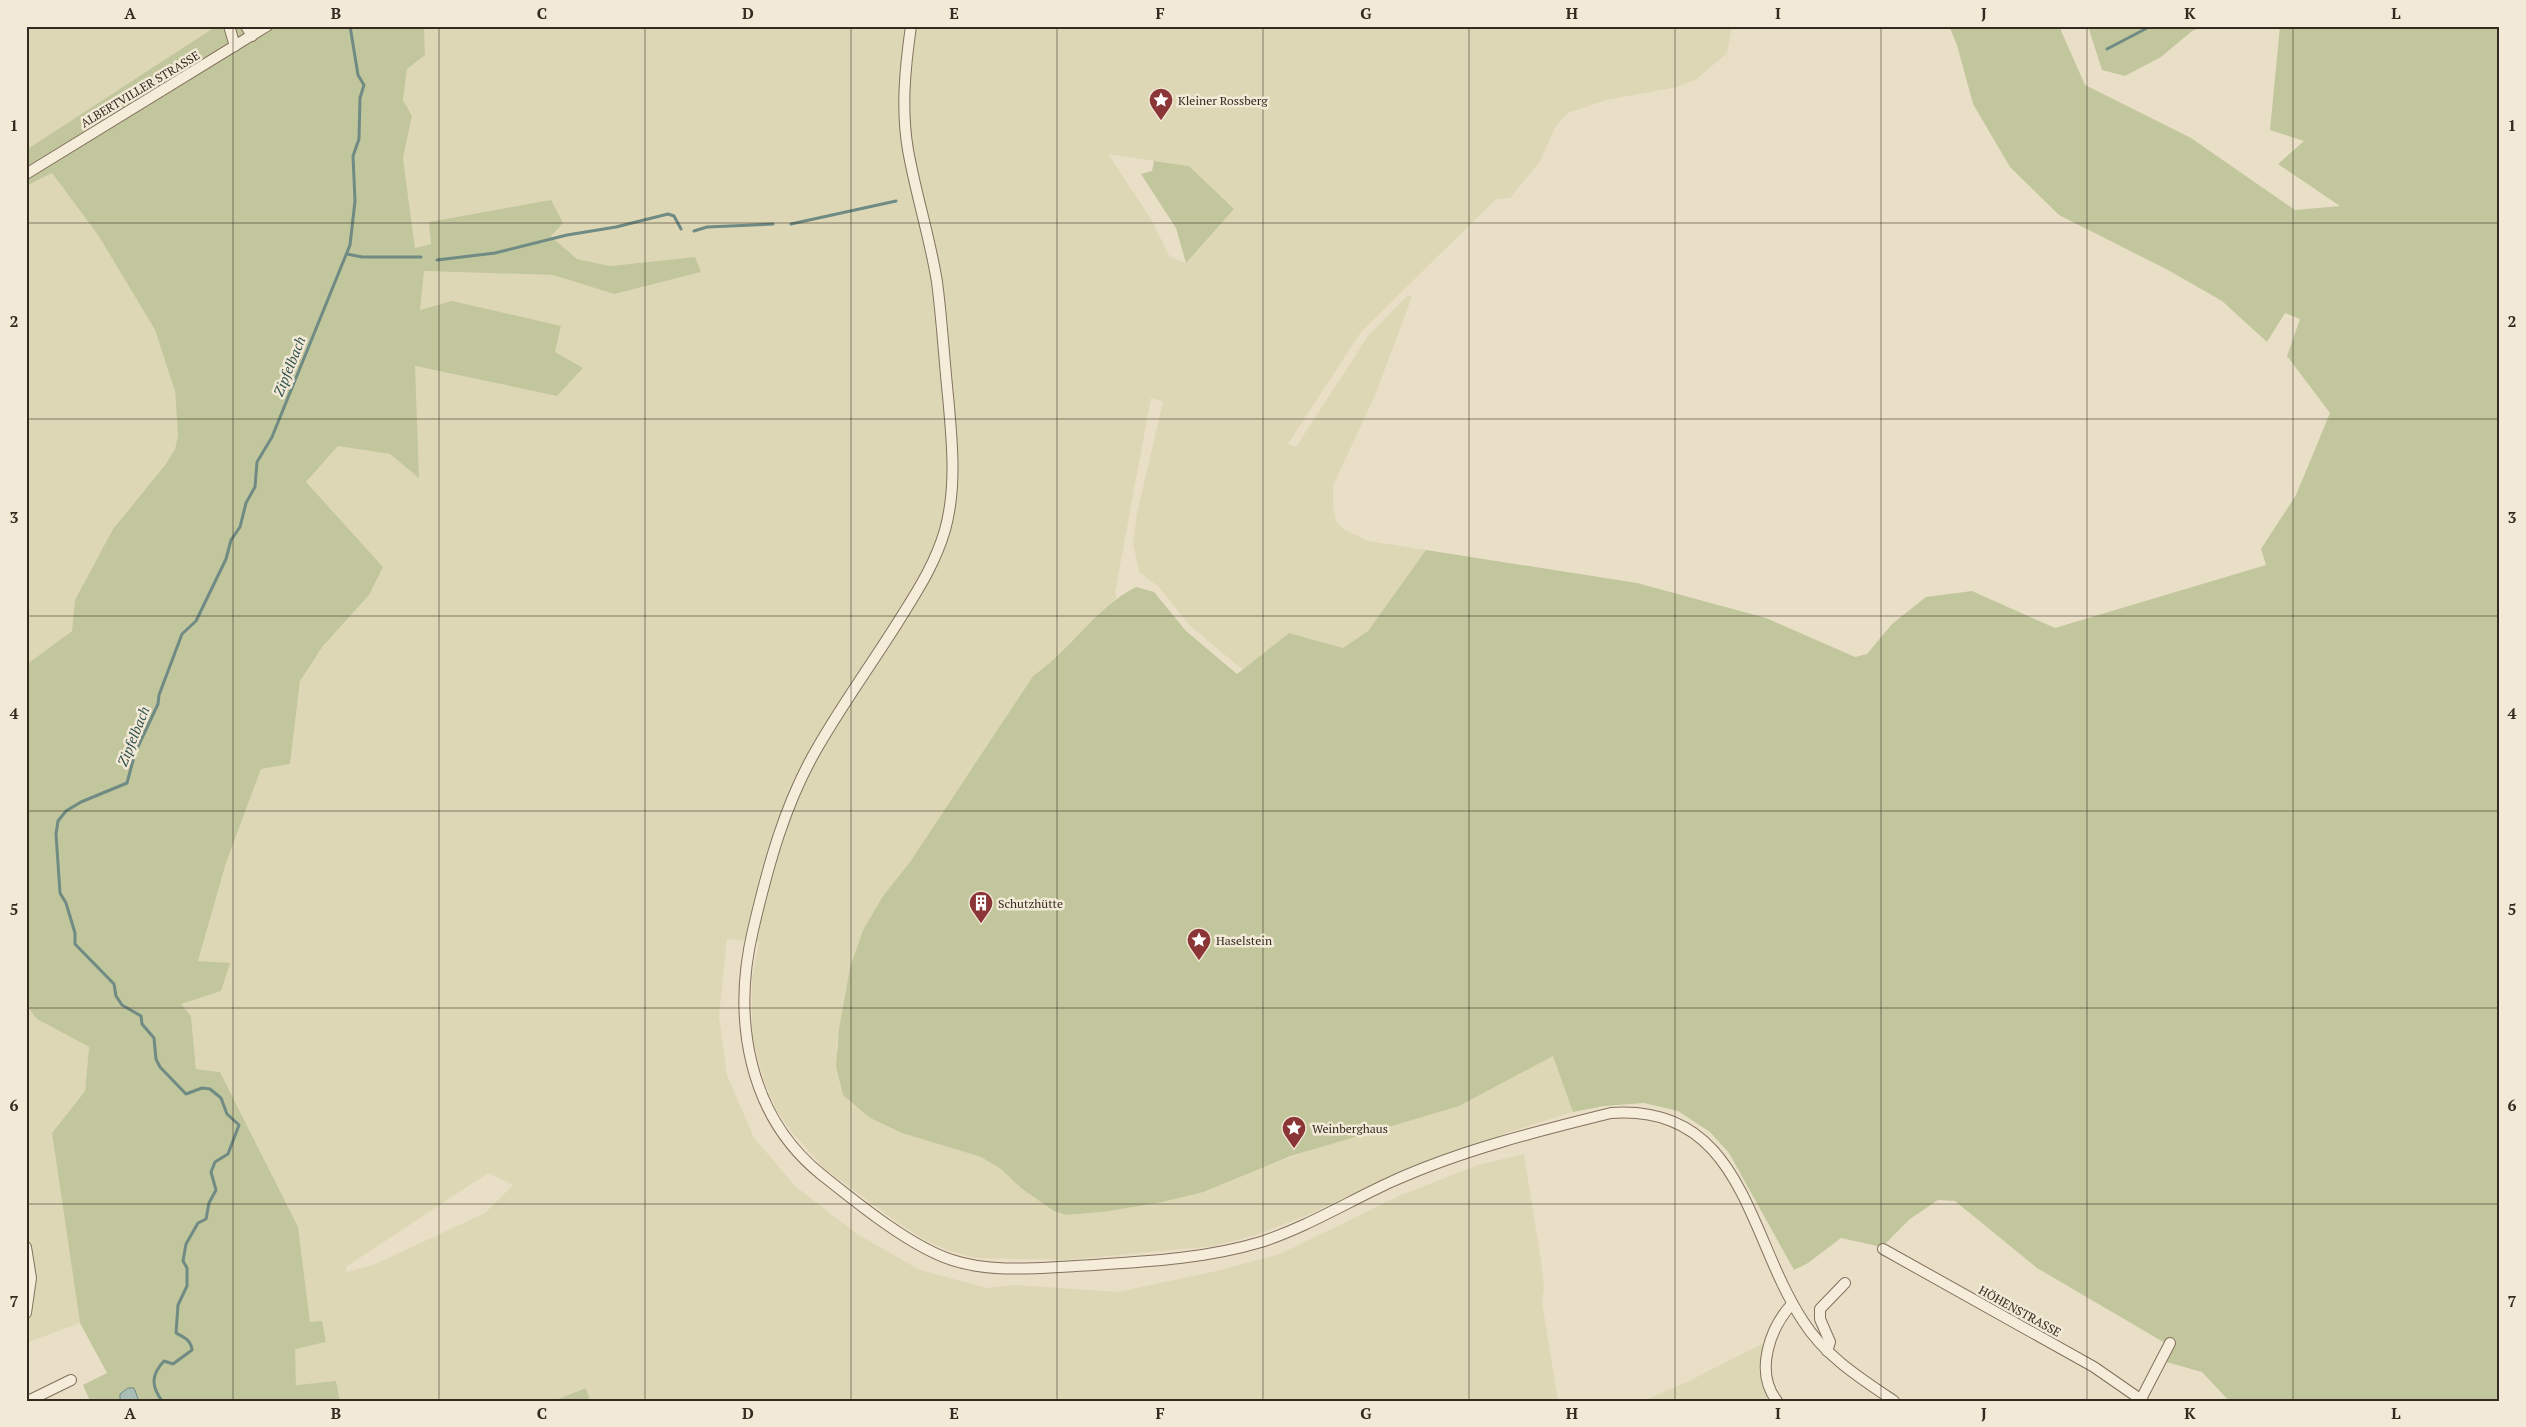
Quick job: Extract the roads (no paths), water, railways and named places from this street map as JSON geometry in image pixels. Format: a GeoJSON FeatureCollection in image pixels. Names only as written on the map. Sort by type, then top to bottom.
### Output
{"type":"FeatureCollection","features":[{"type":"Feature","properties":{"kind":"street"},"geometry":{"type":"LineString","coordinates":[[229,26],[235,46]]}},
{"type":"Feature","properties":{"kind":"street"},"geometry":{"type":"LineString","coordinates":[[246,26],[252,36]]}},
{"type":"Feature","properties":{"kind":"street","name":"ALBERTVILLER STRASSE"},"geometry":{"type":"LineString","coordinates":[[26,174],[267,26]]}},
{"type":"Feature","properties":{"kind":"street"},"geometry":{"type":"LineString","coordinates":[[911,26],[906,61],[905,120],[908,151],[937,284],[952,453],[950,503],[945,530],[929,573],[818,745],[799,782],[777,839],[765,882],[746,964],[744,1019],[751,1067],[771,1116],[784,1136],[814,1169],[923,1248],[948,1259],[973,1266],[1014,1268],[1181,1258],[1218,1252],[1263,1241],[1310,1222],[1396,1180],[1450,1159],[1611,1113],[1637,1111],[1679,1122],[1699,1135],[1713,1148],[1733,1176],[1792,1304],[1814,1337],[1827,1351],[1859,1377],[1894,1401]]}},
{"type":"Feature","properties":{"kind":"street"},"geometry":{"type":"LineString","coordinates":[[26,1247],[30,1264],[30,1293],[26,1313]]}},
{"type":"Feature","properties":{"kind":"street","name":"HÖHENSTRASSE"},"geometry":{"type":"LineString","coordinates":[[1884,1249],[2094,1367],[2141,1400]]}},
{"type":"Feature","properties":{"kind":"street"},"geometry":{"type":"LineString","coordinates":[[1827,1351],[1830,1342],[1820,1319],[1820,1309],[1845,1283]]}},
{"type":"Feature","properties":{"kind":"street"},"geometry":{"type":"LineString","coordinates":[[1777,1401],[1770,1386],[1767,1372],[1768,1352],[1778,1321],[1792,1304]]}},
{"type":"Feature","properties":{"kind":"street"},"geometry":{"type":"LineString","coordinates":[[2141,1400],[2170,1343]]}},
{"type":"Feature","properties":{"kind":"street"},"geometry":{"type":"LineString","coordinates":[[28,1401],[71,1380]]}},
{"type":"Feature","properties":{"kind":"water"},"geometry":{"type":"Polygon","coordinates":[[[128,1388],[134,1388],[139,1401],[120,1401],[120,1394],[128,1388]]]}},
{"type":"Feature","properties":{"kind":"waterway","name":"Zipfelbach"},"geometry":{"type":"LineString","coordinates":[[162,1401],[154,1385],[157,1371],[164,1361],[173,1364],[192,1350],[189,1341],[176,1333],[178,1305],[187,1286],[187,1268],[183,1261],[186,1244],[198,1223],[206,1219],[209,1203],[216,1190],[211,1172],[215,1162],[228,1154],[239,1125],[227,1114],[221,1098],[210,1089],[202,1088],[186,1094],[160,1067],[156,1059],[154,1038],[142,1024],[141,1016],[122,1005],[116,996],[114,984],[75,944],[75,933],[66,903],[60,893],[56,834],[58,821],[66,811],[81,802],[127,783],[135,753],[158,704],[159,695],[182,634],[196,621],[226,559],[231,540],[240,527],[246,503],[255,487],[257,462],[272,437],[350,245],[355,201],[353,156],[359,139],[360,98],[364,85],[358,75],[350,26]]}},
{"type":"Feature","properties":{"kind":"waterway"},"geometry":{"type":"LineString","coordinates":[[2107,49],[2151,26]]}},
{"type":"Feature","properties":{"kind":"waterway"},"geometry":{"type":"LineString","coordinates":[[791,224],[896,201]]}},
{"type":"Feature","properties":{"kind":"waterway"},"geometry":{"type":"LineString","coordinates":[[437,260],[495,253],[567,235],[616,227],[668,214],[674,216],[681,229]]}},
{"type":"Feature","properties":{"kind":"waterway"},"geometry":{"type":"LineString","coordinates":[[694,231],[707,227],[773,224]]}},
{"type":"Feature","properties":{"kind":"waterway"},"geometry":{"type":"LineString","coordinates":[[347,254],[362,257],[421,257]]}},
{"type":"Feature","properties":{"kind":"place","name":"Kleiner Rossberg"},"geometry":{"type":"Point","coordinates":[1161,121]}},
{"type":"Feature","properties":{"kind":"place","name":"Schutzhütte"},"geometry":{"type":"Point","coordinates":[981,924]}},
{"type":"Feature","properties":{"kind":"place","name":"Haselstein"},"geometry":{"type":"Point","coordinates":[1199,961]}},
{"type":"Feature","properties":{"kind":"place","name":"Weinberghaus"},"geometry":{"type":"Point","coordinates":[1294,1149]}}]}
